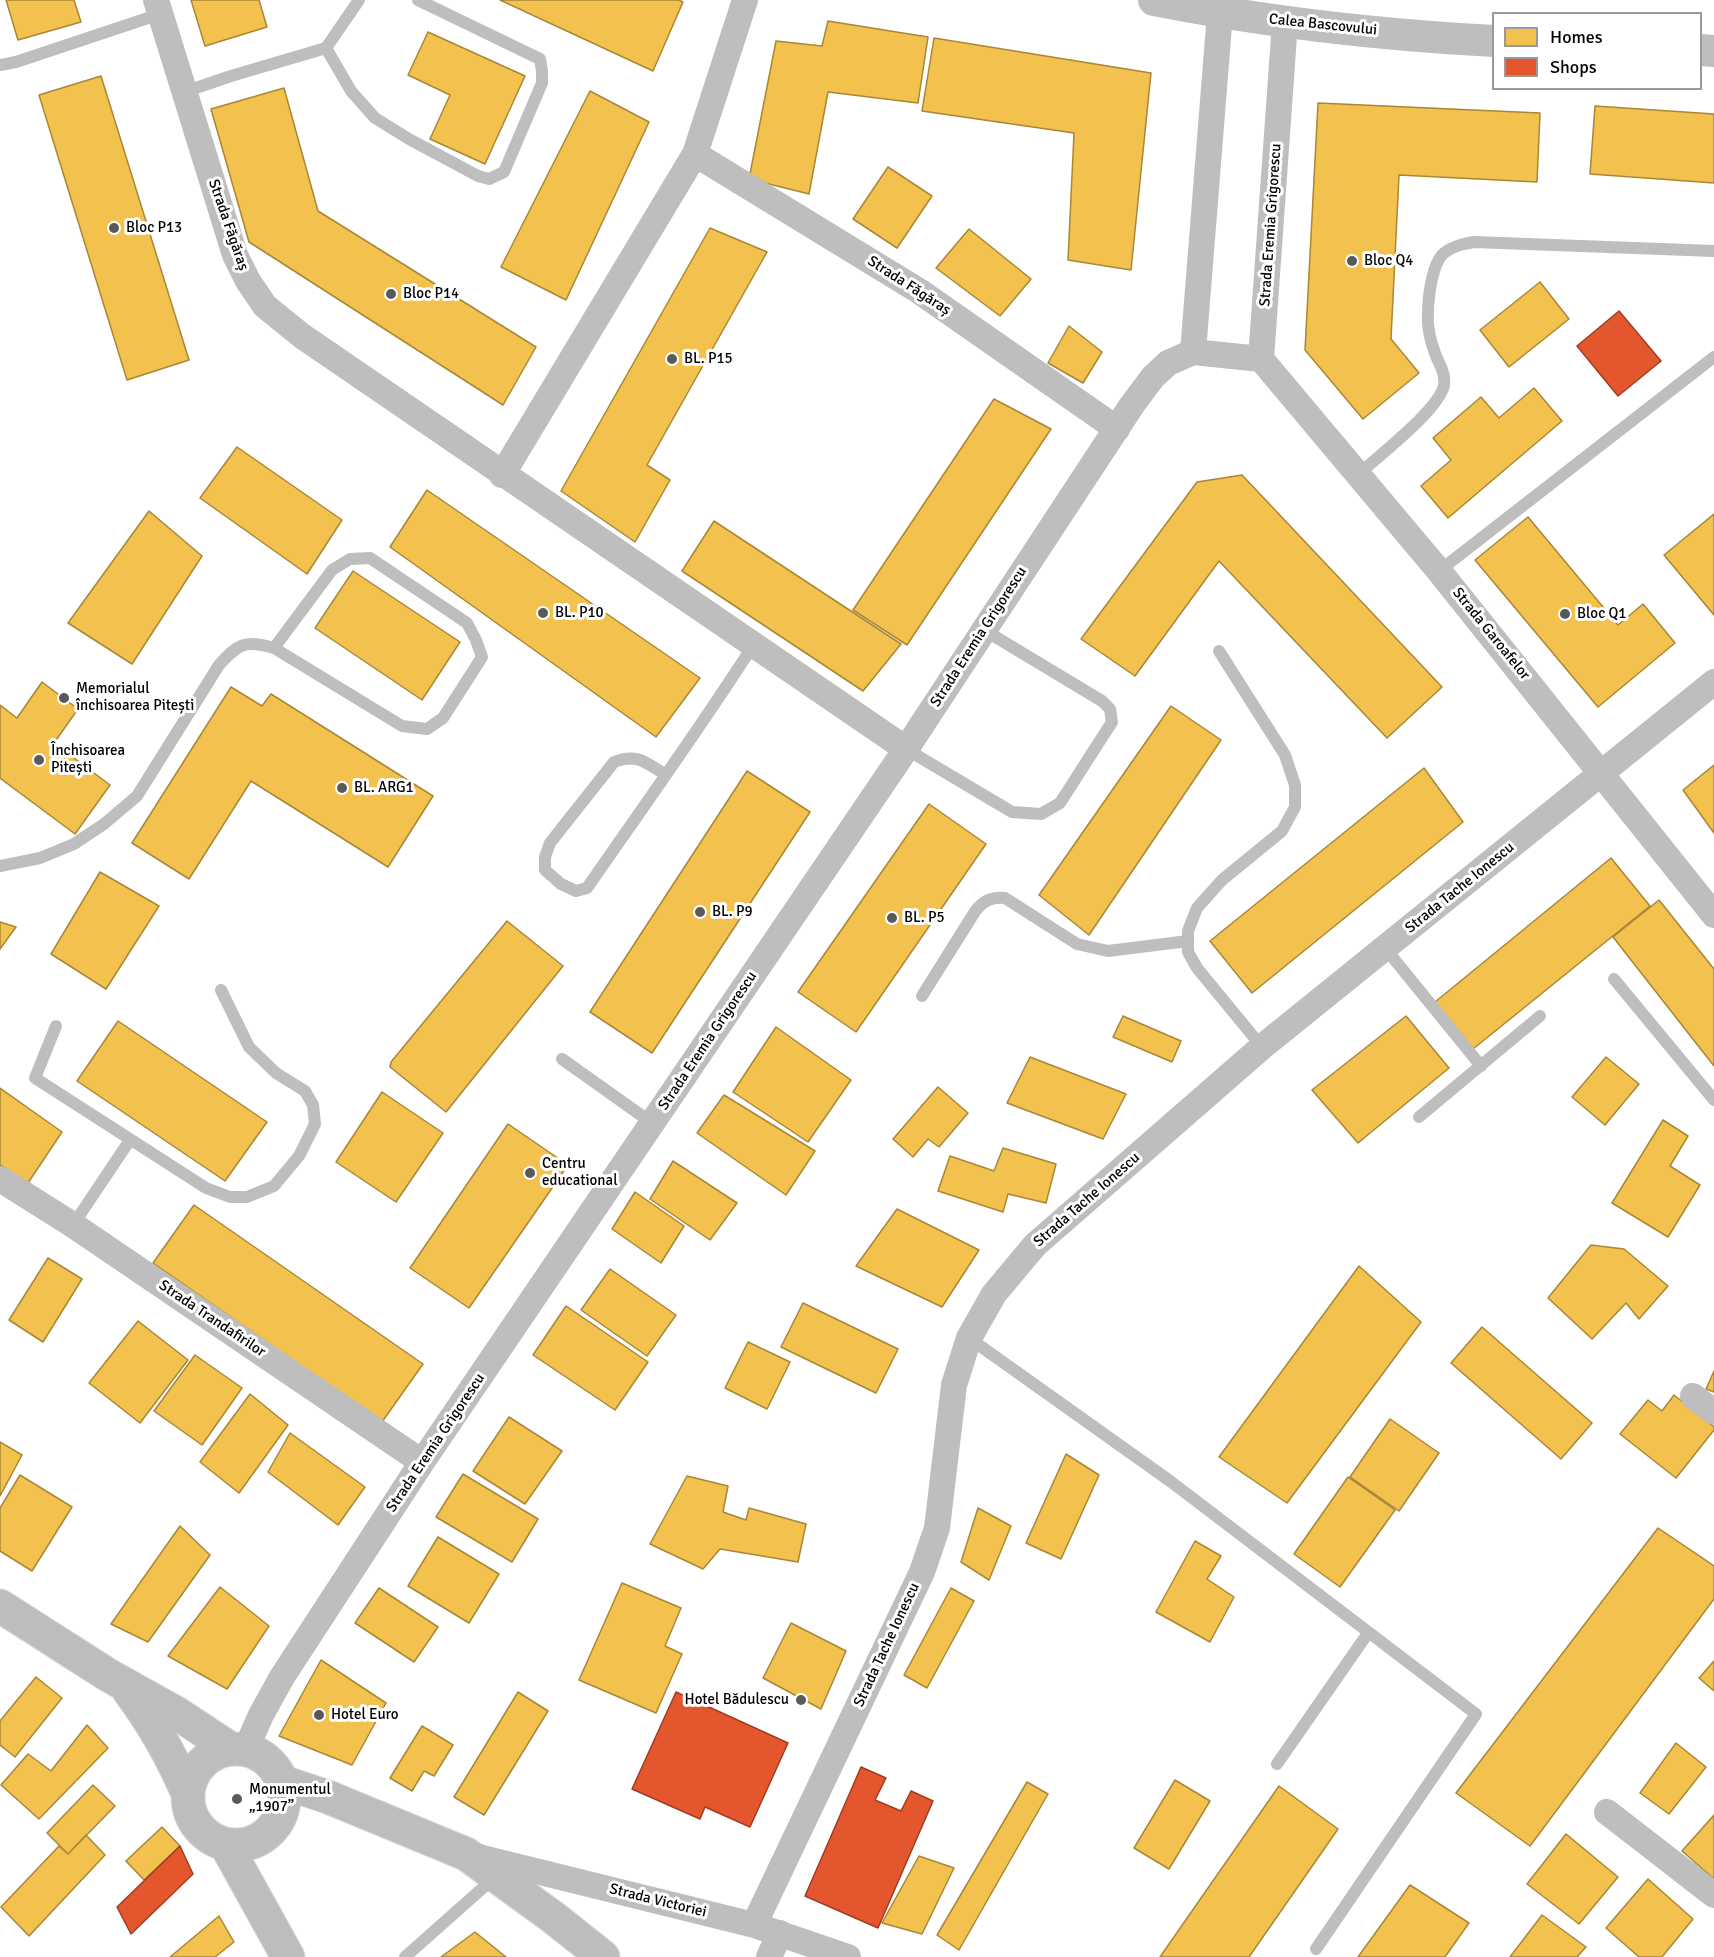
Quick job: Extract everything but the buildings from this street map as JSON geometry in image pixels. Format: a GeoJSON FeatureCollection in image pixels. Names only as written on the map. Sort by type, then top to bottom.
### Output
{"type":"FeatureCollection","features":[{"type":"Feature","properties":{"kind":"main road"},"geometry":{"type":"LineString","coordinates":[[0,1606],[124,1685],[239,1749],[258,1753],[269,1761],[283,1782],[285,1799],[282,1815],[273,1830],[259,1840],[243,1846],[226,1845],[213,1840],[193,1821],[188,1808],[190,1780],[197,1768],[212,1755],[239,1749]]}},
{"type":"Feature","properties":{"kind":"main road"},"geometry":{"type":"LineString","coordinates":[[124,1685],[148,1716],[173,1760],[188,1794]]}},
{"type":"Feature","properties":{"kind":"main road"},"geometry":{"type":"LineString","coordinates":[[283,1782],[327,1797],[466,1854],[603,1957]]}},
{"type":"Feature","properties":{"kind":"main road"},"geometry":{"type":"LineString","coordinates":[[226,1845],[288,1957]]}},
{"type":"Feature","properties":{"kind":"street"},"geometry":{"type":"LineString","coordinates":[[502,475],[695,154],[745,0]]}},
{"type":"Feature","properties":{"kind":"street","name":"Calea Bascovului"},"geometry":{"type":"LineString","coordinates":[[1154,0],[1220,13],[1285,22],[1492,41]]}},
{"type":"Feature","properties":{"kind":"street","name":"Strada Făgăraș"},"geometry":{"type":"LineString","coordinates":[[158,7],[235,255],[248,281],[266,306],[302,336],[502,475],[906,749]]}},
{"type":"Feature","properties":{"kind":"street"},"geometry":{"type":"LineString","coordinates":[[1220,13],[1193,352],[1261,359]]}},
{"type":"Feature","properties":{"kind":"street","name":"Strada Eremia Grigorescu"},"geometry":{"type":"LineString","coordinates":[[1261,359],[1285,22]]}},
{"type":"Feature","properties":{"kind":"street","name":"Strada Făgăraș"},"geometry":{"type":"LineString","coordinates":[[695,154],[919,291],[1117,429]]}},
{"type":"Feature","properties":{"kind":"street","name":"Strada Eremia Grigorescu"},"geometry":{"type":"LineString","coordinates":[[239,1749],[282,1677],[422,1462],[906,749],[1117,429],[1153,377],[1168,363],[1193,352]]}},
{"type":"Feature","properties":{"kind":"street","name":"Strada Garoafelor"},"geometry":{"type":"LineString","coordinates":[[1261,359],[1439,571],[1714,915]]}},
{"type":"Feature","properties":{"kind":"street","name":"Strada Tache Ionescu"},"geometry":{"type":"LineString","coordinates":[[754,1925],[922,1572],[937,1528],[954,1385],[969,1338],[994,1294],[1035,1245],[1262,1047],[1714,682]]}},
{"type":"Feature","properties":{"kind":"street","name":"Strada Trandafirilor"},"geometry":{"type":"LineString","coordinates":[[0,1179],[73,1225],[422,1462]]}},
{"type":"Feature","properties":{"kind":"street"},"geometry":{"type":"LineString","coordinates":[[1693,1396],[1714,1412]]}},
{"type":"Feature","properties":{"kind":"street"},"geometry":{"type":"LineString","coordinates":[[1607,1812],[1714,1895]]}},
{"type":"Feature","properties":{"kind":"street","name":"Strada Victoriei"},"geometry":{"type":"LineString","coordinates":[[466,1854],[754,1925],[848,1957]]}},
{"type":"Feature","properties":{"kind":"street"},"geometry":{"type":"LineString","coordinates":[[769,1957],[780,1933]]}},
{"type":"Feature","properties":{"kind":"lane"},"geometry":{"type":"LineString","coordinates":[[184,92],[326,48],[359,0]]}},
{"type":"Feature","properties":{"kind":"lane"},"geometry":{"type":"LineString","coordinates":[[326,48],[351,91],[375,118],[478,176],[489,179],[504,172],[542,84],[540,59],[418,0]]}},
{"type":"Feature","properties":{"kind":"lane"},"geometry":{"type":"LineString","coordinates":[[0,65],[16,62],[158,7]]}},
{"type":"Feature","properties":{"kind":"lane"},"geometry":{"type":"LineString","coordinates":[[1359,474],[1410,428],[1432,405],[1444,386],[1443,372],[1434,350],[1427,315],[1434,269],[1442,254],[1455,246],[1474,242],[1714,250]]}},
{"type":"Feature","properties":{"kind":"lane"},"geometry":{"type":"LineString","coordinates":[[1439,571],[1714,357]]}},
{"type":"Feature","properties":{"kind":"lane"},"geometry":{"type":"LineString","coordinates":[[0,866],[40,858],[74,843],[105,824],[137,796],[219,665],[234,648],[255,643],[274,648],[402,726],[427,729],[443,718],[482,657],[467,622],[370,558],[350,559],[332,570],[274,648]]}},
{"type":"Feature","properties":{"kind":"lane"},"geometry":{"type":"LineString","coordinates":[[906,749],[1012,812],[1041,814],[1060,803],[1066,795],[1112,722],[1110,709],[1102,701],[984,630]]}},
{"type":"Feature","properties":{"kind":"lane"},"geometry":{"type":"LineString","coordinates":[[666,775],[637,758],[624,758],[614,762],[550,843],[545,857],[545,870],[561,884],[576,891],[587,888],[666,775],[754,644]]}},
{"type":"Feature","properties":{"kind":"lane"},"geometry":{"type":"LineString","coordinates":[[1219,651],[1285,755],[1295,784],[1294,807],[1282,831],[1222,880],[1197,908],[1188,931],[1188,951],[1197,968],[1262,1047]]}},
{"type":"Feature","properties":{"kind":"lane"},"geometry":{"type":"LineString","coordinates":[[922,996],[976,910],[985,900],[995,897],[1005,898],[1077,944],[1108,951],[1188,941]]}},
{"type":"Feature","properties":{"kind":"lane"},"geometry":{"type":"LineString","coordinates":[[1385,948],[1480,1066]]}},
{"type":"Feature","properties":{"kind":"lane"},"geometry":{"type":"LineString","coordinates":[[1614,979],[1714,1100]]}},
{"type":"Feature","properties":{"kind":"lane"},"geometry":{"type":"LineString","coordinates":[[56,1026],[35,1078],[206,1188],[230,1197],[247,1197],[274,1186],[299,1156],[315,1124],[313,1105],[305,1091],[276,1073],[249,1047],[220,990]]}},
{"type":"Feature","properties":{"kind":"lane"},"geometry":{"type":"LineString","coordinates":[[1419,1117],[1540,1016]]}},
{"type":"Feature","properties":{"kind":"lane"},"geometry":{"type":"LineString","coordinates":[[562,1059],[652,1123]]}},
{"type":"Feature","properties":{"kind":"lane"},"geometry":{"type":"LineString","coordinates":[[73,1225],[130,1140]]}},
{"type":"Feature","properties":{"kind":"lane"},"geometry":{"type":"LineString","coordinates":[[969,1338],[1170,1481],[1476,1714],[1316,1949]]}},
{"type":"Feature","properties":{"kind":"lane"},"geometry":{"type":"LineString","coordinates":[[1276,1764],[1368,1633]]}},
{"type":"Feature","properties":{"kind":"lane"},"geometry":{"type":"LineString","coordinates":[[405,1957],[496,1876]]}},
{"type":"Feature","properties":{"kind":"place","name":"Bloc P13"},"geometry":{"type":"Point","coordinates":[114,228]}},
{"type":"Feature","properties":{"kind":"place","name":"Bloc Q4"},"geometry":{"type":"Point","coordinates":[1352,261]}},
{"type":"Feature","properties":{"kind":"place","name":"Bloc P14"},"geometry":{"type":"Point","coordinates":[391,294]}},
{"type":"Feature","properties":{"kind":"place","name":"BL. P15"},"geometry":{"type":"Point","coordinates":[672,359]}},
{"type":"Feature","properties":{"kind":"place","name":"BL. P10"},"geometry":{"type":"Point","coordinates":[543,613]}},
{"type":"Feature","properties":{"kind":"place","name":"Bloc Q1"},"geometry":{"type":"Point","coordinates":[1565,614]}},
{"type":"Feature","properties":{"kind":"place","name":"Memorialul închisoarea Pitești"},"geometry":{"type":"Point","coordinates":[64,698]}},
{"type":"Feature","properties":{"kind":"place","name":"Închisoarea Pitești"},"geometry":{"type":"Point","coordinates":[39,760]}},
{"type":"Feature","properties":{"kind":"place","name":"BL. ARG1"},"geometry":{"type":"Point","coordinates":[342,788]}},
{"type":"Feature","properties":{"kind":"place","name":"BL. P9"},"geometry":{"type":"Point","coordinates":[700,912]}},
{"type":"Feature","properties":{"kind":"place","name":"BL. P5"},"geometry":{"type":"Point","coordinates":[892,918]}},
{"type":"Feature","properties":{"kind":"place","name":"Centru educational"},"geometry":{"type":"Point","coordinates":[530,1173]}},
{"type":"Feature","properties":{"kind":"place","name":"Hotel Bădulescu"},"geometry":{"type":"Point","coordinates":[801,1700]}},
{"type":"Feature","properties":{"kind":"place","name":"Hotel Euro"},"geometry":{"type":"Point","coordinates":[319,1715]}},
{"type":"Feature","properties":{"kind":"place","name":"Monumentul „1907”"},"geometry":{"type":"Point","coordinates":[237,1799]}}]}
